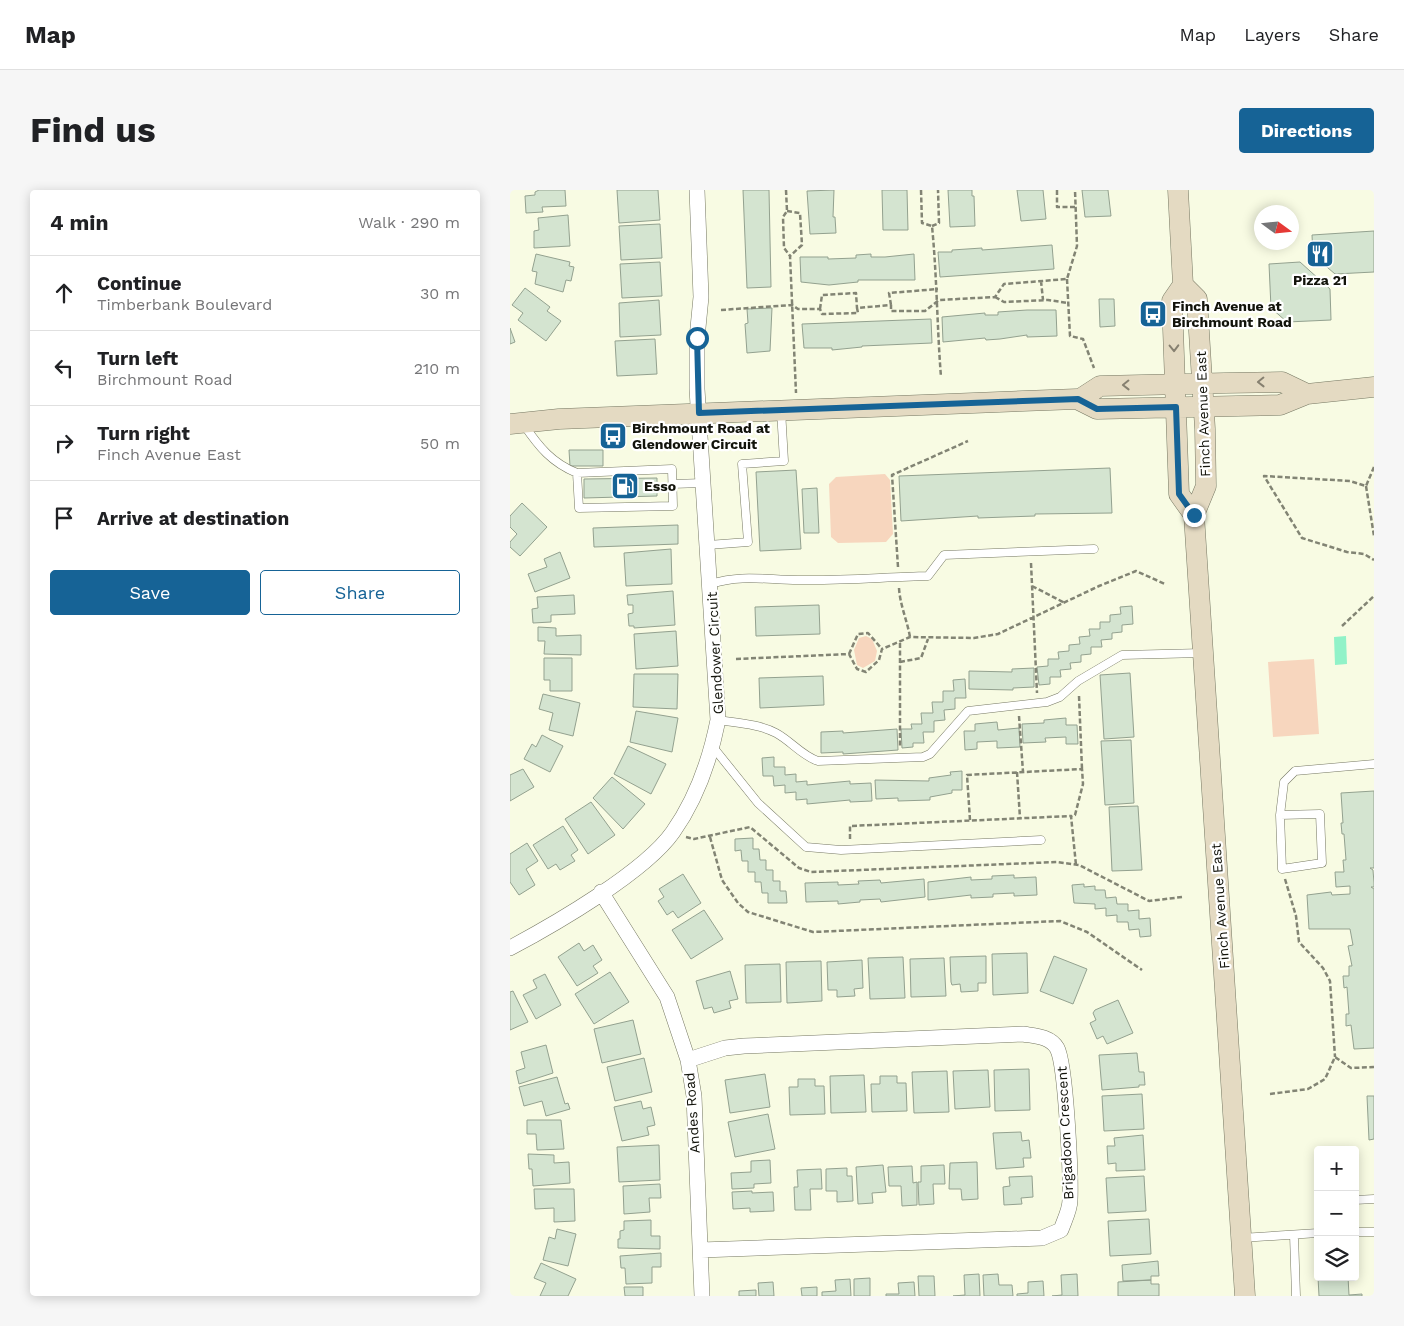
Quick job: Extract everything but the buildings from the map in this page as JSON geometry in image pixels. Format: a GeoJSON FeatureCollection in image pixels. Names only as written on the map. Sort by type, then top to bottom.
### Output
{"type":"FeatureCollection","features":[{"type":"Feature","properties":{"kind":"main road","name":"Finch Avenue East"},"geometry":{"type":"LineString","coordinates":[[1178,190],[1183,285],[1172,301],[1179,494],[1194,515]]}},
{"type":"Feature","properties":{"kind":"main road","name":"Finch Avenue East"},"geometry":{"type":"LineString","coordinates":[[1183,285],[1196,299],[1204,407],[1206,486],[1194,515],[1245,1296]]}},
{"type":"Feature","properties":{"kind":"main road"},"geometry":{"type":"LineString","coordinates":[[517,423],[559,419],[788,409],[1080,399],[1100,386],[1282,382],[1308,394]]}},
{"type":"Feature","properties":{"kind":"main road"},"geometry":{"type":"LineString","coordinates":[[1080,399],[1097,409],[1280,405],[1308,394],[1374,387]]}},
{"type":"Feature","properties":{"kind":"street","name":"Glendower Circuit"},"geometry":{"type":"LineString","coordinates":[[510,948],[601,892],[652,855],[673,832],[692,801],[713,747],[718,720],[699,413],[697,338],[701,296],[697,190]]}},
{"type":"Feature","properties":{"kind":"street","name":"Andes Road"},"geometry":{"type":"LineString","coordinates":[[601,892],[667,997],[688,1060],[694,1096],[702,1296]]}},
{"type":"Feature","properties":{"kind":"street","name":"Brigadoon Crescent"},"geometry":{"type":"LineString","coordinates":[[688,1060],[725,1048],[744,1046],[1023,1034],[1046,1038],[1056,1048],[1061,1060],[1063,1083],[1070,1203],[1061,1230],[1042,1238],[701,1250]]}},
{"type":"Feature","properties":{"kind":"lane"},"geometry":{"type":"LineString","coordinates":[[708,545],[748,542],[742,464],[784,461],[788,409]]}},
{"type":"Feature","properties":{"kind":"lane"},"geometry":{"type":"LineString","coordinates":[[517,423],[560,466],[577,473],[622,475],[672,469],[673,506],[579,508],[577,473]]}},
{"type":"Feature","properties":{"kind":"lane"},"geometry":{"type":"LineString","coordinates":[[672,484],[703,483]]}},
{"type":"Feature","properties":{"kind":"lane"},"geometry":{"type":"LineString","coordinates":[[642,497],[642,506]]}},
{"type":"Feature","properties":{"kind":"lane"},"geometry":{"type":"LineString","coordinates":[[605,498],[605,508]]}},
{"type":"Feature","properties":{"kind":"lane"},"geometry":{"type":"LineString","coordinates":[[622,498],[623,507]]}},
{"type":"Feature","properties":{"kind":"lane"},"geometry":{"type":"LineString","coordinates":[[711,584],[730,578],[750,577],[797,580],[928,576],[944,554],[1094,549]]}},
{"type":"Feature","properties":{"kind":"lane"},"geometry":{"type":"LineString","coordinates":[[718,720],[767,728],[818,761],[923,757],[930,754],[968,711],[1038,704],[1060,697],[1078,681],[1122,654],[1202,653]]}},
{"type":"Feature","properties":{"kind":"lane"},"geometry":{"type":"LineString","coordinates":[[713,747],[758,803],[806,848],[822,850],[1040,840]]}},
{"type":"Feature","properties":{"kind":"lane"},"geometry":{"type":"LineString","coordinates":[[1280,815],[1320,814],[1322,864],[1282,869],[1280,815],[1284,782],[1295,771],[1374,764]]}},
{"type":"Feature","properties":{"kind":"lane"},"geometry":{"type":"LineString","coordinates":[[1359,1200],[1374,1199]]}},
{"type":"Feature","properties":{"kind":"lane"},"geometry":{"type":"LineString","coordinates":[[1359,1232],[1374,1232]]}},
{"type":"Feature","properties":{"kind":"lane"},"geometry":{"type":"LineString","coordinates":[[1241,1238],[1314,1233]]}},
{"type":"Feature","properties":{"kind":"lane"},"geometry":{"type":"LineString","coordinates":[[1294,1235],[1296,1296]]}},
{"type":"Feature","properties":{"kind":"path"},"geometry":{"type":"LineString","coordinates":[[786,190],[787,211],[783,217],[784,248],[790,256],[792,305],[788,409]]}},
{"type":"Feature","properties":{"kind":"path"},"geometry":{"type":"LineString","coordinates":[[920,190],[922,223],[932,226],[939,223],[938,190]]}},
{"type":"Feature","properties":{"kind":"path"},"geometry":{"type":"LineString","coordinates":[[1056,190],[1057,207],[1076,207]]}},
{"type":"Feature","properties":{"kind":"path"},"geometry":{"type":"LineString","coordinates":[[1076,190],[1077,246],[1067,279],[1070,336],[1084,339],[1094,368]]}},
{"type":"Feature","properties":{"kind":"path"},"geometry":{"type":"LineString","coordinates":[[787,211],[800,214],[802,245],[790,256]]}},
{"type":"Feature","properties":{"kind":"path"},"geometry":{"type":"LineString","coordinates":[[932,226],[938,289],[941,377]]}},
{"type":"Feature","properties":{"kind":"path"},"geometry":{"type":"LineString","coordinates":[[996,297],[1004,284],[1067,279]]}},
{"type":"Feature","properties":{"kind":"path"},"geometry":{"type":"LineString","coordinates":[[1041,281],[1043,300]]}},
{"type":"Feature","properties":{"kind":"path"},"geometry":{"type":"LineString","coordinates":[[938,289],[889,293],[891,311],[925,311],[938,300],[996,297],[1004,302],[1043,300],[1068,303]]}},
{"type":"Feature","properties":{"kind":"path"},"geometry":{"type":"LineString","coordinates":[[856,293],[857,308],[858,312],[822,314],[820,309],[822,295],[856,293]]}},
{"type":"Feature","properties":{"kind":"path"},"geometry":{"type":"LineString","coordinates":[[721,310],[792,305],[798,310],[820,309]]}},
{"type":"Feature","properties":{"kind":"path"},"geometry":{"type":"LineString","coordinates":[[857,308],[891,305]]}},
{"type":"Feature","properties":{"kind":"path"},"geometry":{"type":"LineString","coordinates":[[910,637],[900,603],[892,475],[968,441]]}},
{"type":"Feature","properties":{"kind":"path"},"geometry":{"type":"LineString","coordinates":[[1374,467],[1366,486],[1374,536]]}},
{"type":"Feature","properties":{"kind":"path"},"geometry":{"type":"LineString","coordinates":[[1366,486],[1350,481],[1264,476],[1302,538],[1347,552],[1364,554],[1374,560]]}},
{"type":"Feature","properties":{"kind":"path"},"geometry":{"type":"LineString","coordinates":[[1030,551],[1038,704]]}},
{"type":"Feature","properties":{"kind":"path"},"geometry":{"type":"LineString","coordinates":[[882,649],[900,643],[910,637],[928,639],[974,638],[998,634],[1099,586],[1136,571],[1165,584]]}},
{"type":"Feature","properties":{"kind":"path"},"geometry":{"type":"LineString","coordinates":[[1032,586],[1065,603]]}},
{"type":"Feature","properties":{"kind":"path"},"geometry":{"type":"LineString","coordinates":[[1342,626],[1374,596]]}},
{"type":"Feature","properties":{"kind":"path"},"geometry":{"type":"LineString","coordinates":[[849,654],[858,634],[868,633],[882,649]]}},
{"type":"Feature","properties":{"kind":"path"},"geometry":{"type":"LineString","coordinates":[[900,662],[921,658],[928,639]]}},
{"type":"Feature","properties":{"kind":"path"},"geometry":{"type":"LineString","coordinates":[[900,643],[898,705],[900,758]]}},
{"type":"Feature","properties":{"kind":"path"},"geometry":{"type":"LineString","coordinates":[[849,654],[857,669],[866,672],[880,660],[882,649]]}},
{"type":"Feature","properties":{"kind":"path"},"geometry":{"type":"LineString","coordinates":[[736,659],[849,654]]}},
{"type":"Feature","properties":{"kind":"path"},"geometry":{"type":"LineString","coordinates":[[850,849],[850,826],[1075,815],[1082,784],[1078,681]]}},
{"type":"Feature","properties":{"kind":"path"},"geometry":{"type":"LineString","coordinates":[[1018,706],[1023,772]]}},
{"type":"Feature","properties":{"kind":"path"},"geometry":{"type":"LineString","coordinates":[[970,820],[967,775],[1082,769]]}},
{"type":"Feature","properties":{"kind":"path"},"geometry":{"type":"LineString","coordinates":[[1017,772],[1020,818]]}},
{"type":"Feature","properties":{"kind":"path"},"geometry":{"type":"LineString","coordinates":[[1072,816],[1076,865]]}},
{"type":"Feature","properties":{"kind":"path"},"geometry":{"type":"LineString","coordinates":[[673,832],[694,840],[750,827],[799,868],[811,872],[1057,862],[1076,865],[1150,901],[1182,897]]}},
{"type":"Feature","properties":{"kind":"path"},"geometry":{"type":"LineString","coordinates":[[710,837],[722,880],[738,903],[748,912],[760,917],[813,932],[1060,921],[1087,932],[1142,970]]}},
{"type":"Feature","properties":{"kind":"path"},"geometry":{"type":"LineString","coordinates":[[1270,1094],[1308,1089],[1325,1079],[1335,1057],[1330,981],[1323,968],[1299,942],[1296,916],[1282,869]]}},
{"type":"Feature","properties":{"kind":"path"},"geometry":{"type":"LineString","coordinates":[[1335,1057],[1351,1068],[1374,1067]]}},
{"type":"Feature","properties":{"kind":"shaded area"},"geometry":{"type":"Polygon","coordinates":[[[885,474],[890,480],[893,534],[886,542],[838,543],[831,537],[829,484],[836,477],[885,474]]]}},
{"type":"Feature","properties":{"kind":"shaded area"},"geometry":{"type":"Polygon","coordinates":[[[866,636],[872,639],[877,651],[875,661],[863,668],[857,665],[854,650],[859,638],[866,636]]]}},
{"type":"Feature","properties":{"kind":"shaded area"},"geometry":{"type":"Polygon","coordinates":[[[1346,636],[1347,664],[1335,665],[1334,637],[1346,636]]]}},
{"type":"Feature","properties":{"kind":"shaded area"},"geometry":{"type":"Polygon","coordinates":[[[1314,659],[1319,734],[1273,737],[1268,662],[1314,659]]]}},
{"type":"Feature","properties":{"kind":"place","name":"Pizza 21"},"geometry":{"type":"Point","coordinates":[1320,254]}},
{"type":"Feature","properties":{"kind":"place","name":"Finch Avenue at Birchmount Road"},"geometry":{"type":"Point","coordinates":[1153,314]}},
{"type":"Feature","properties":{"kind":"place","name":"Birchmount Road at Glendower Circuit"},"geometry":{"type":"Point","coordinates":[613,436]}},
{"type":"Feature","properties":{"kind":"place","name":"Esso"},"geometry":{"type":"Point","coordinates":[625,486]}},
{"type":"Feature","properties":{"kind":"route"},"geometry":{"type":"LineString","coordinates":[[697,338],[699,413],[1078,399],[1097,409],[1176,407],[1179,494],[1194,515]]}}]}
